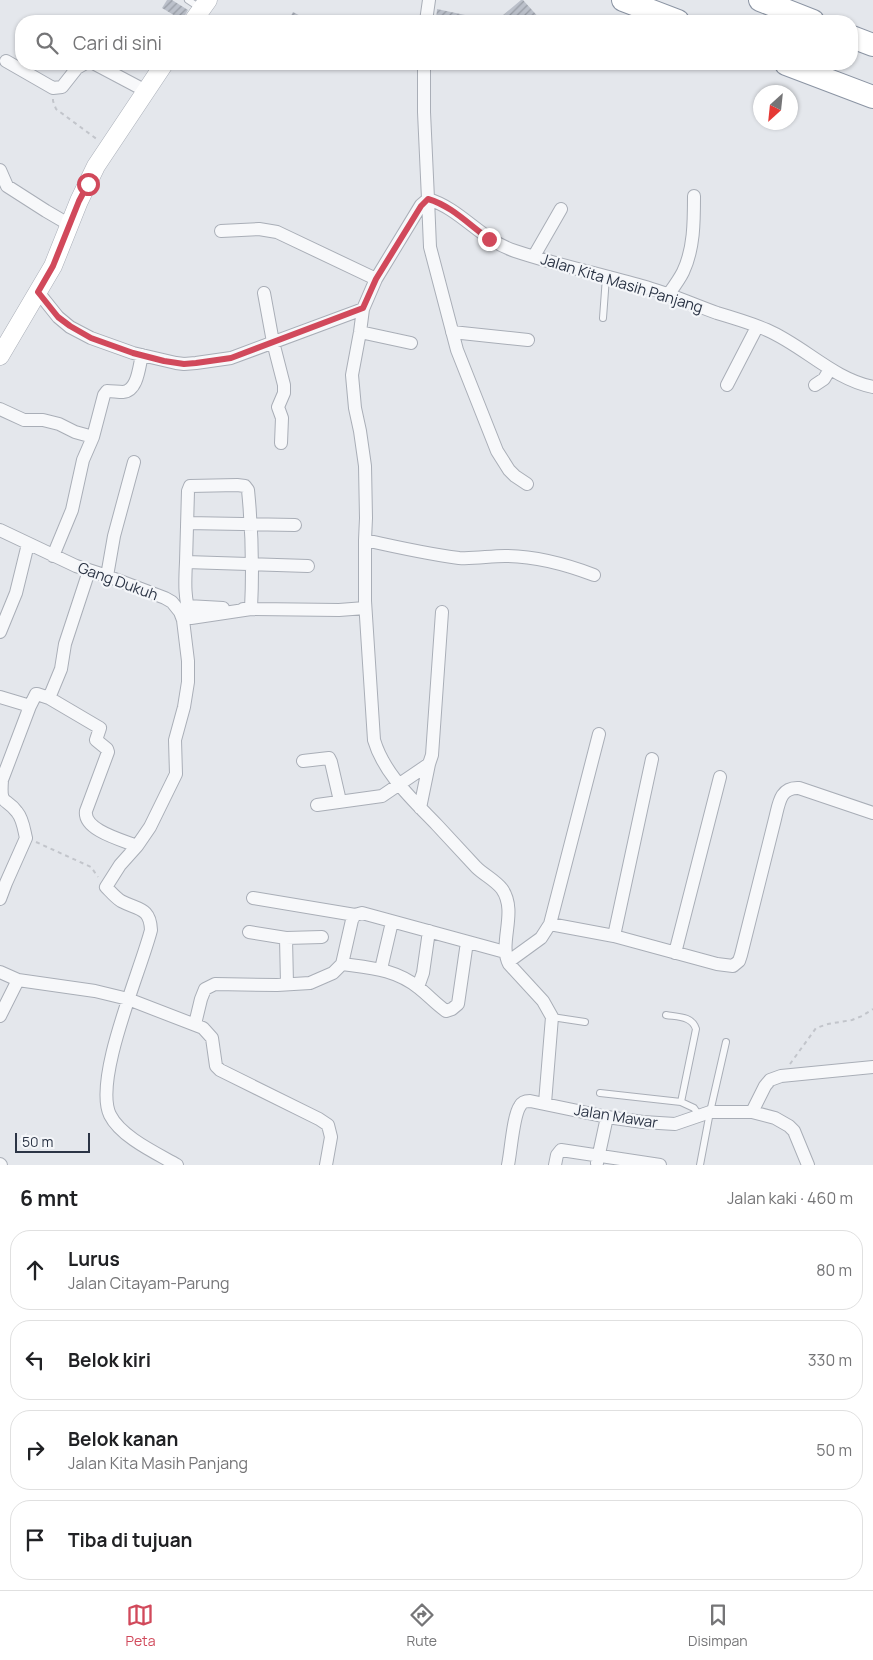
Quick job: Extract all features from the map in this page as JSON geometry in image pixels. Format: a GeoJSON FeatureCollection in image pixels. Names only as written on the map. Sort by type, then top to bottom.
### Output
{"type":"FeatureCollection","features":[{"type":"Feature","properties":{"kind":"highway"},"geometry":{"type":"LineString","coordinates":[[623,0],[662,15]]}},
{"type":"Feature","properties":{"kind":"highway"},"geometry":{"type":"LineString","coordinates":[[760,0],[798,15]]}},
{"type":"Feature","properties":{"kind":"highway"},"geometry":{"type":"LineString","coordinates":[[858,39],[873,45]]}},
{"type":"Feature","properties":{"kind":"highway"},"geometry":{"type":"LineString","coordinates":[[802,70],[873,97]]}},
{"type":"Feature","properties":{"kind":"main road"},"geometry":{"type":"LineString","coordinates":[[0,356],[53,266],[79,201],[108,148],[160,70]]}},
{"type":"Feature","properties":{"kind":"street"},"geometry":{"type":"LineString","coordinates":[[427,15],[429,0]]}},
{"type":"Feature","properties":{"kind":"street"},"geometry":{"type":"LineString","coordinates":[[6,60],[15,65]]}},
{"type":"Feature","properties":{"kind":"street"},"geometry":{"type":"LineString","coordinates":[[23,70],[53,88],[60,88],[65,85],[76,70]]}},
{"type":"Feature","properties":{"kind":"street"},"geometry":{"type":"LineString","coordinates":[[106,70],[146,91]]}},
{"type":"Feature","properties":{"kind":"street"},"geometry":{"type":"LineString","coordinates":[[424,70],[430,247],[457,350],[478,406],[497,451],[514,476],[527,484]]}},
{"type":"Feature","properties":{"kind":"street"},"geometry":{"type":"LineString","coordinates":[[0,170],[7,186],[70,225]]}},
{"type":"Feature","properties":{"kind":"street"},"geometry":{"type":"LineString","coordinates":[[668,295],[682,274],[688,260],[694,232],[694,196]]}},
{"type":"Feature","properties":{"kind":"street"},"geometry":{"type":"LineString","coordinates":[[428,199],[421,206],[376,279],[363,308],[352,375],[355,408],[365,466],[365,604],[374,740],[377,751],[386,767],[399,784],[478,869],[497,883],[506,896],[508,911],[506,957]]}},
{"type":"Feature","properties":{"kind":"street","name":"Jalan Kita Masih Panjang"},"geometry":{"type":"LineString","coordinates":[[428,199],[441,203],[453,210],[489,239],[514,251],[643,286],[757,327],[779,336],[849,379],[873,387]]}},
{"type":"Feature","properties":{"kind":"street"},"geometry":{"type":"LineString","coordinates":[[534,256],[561,209]]}},
{"type":"Feature","properties":{"kind":"street"},"geometry":{"type":"LineString","coordinates":[[221,231],[260,229],[277,232],[376,279]]}},
{"type":"Feature","properties":{"kind":"street"},"geometry":{"type":"LineString","coordinates":[[38,292],[58,317],[70,326],[103,343],[176,363],[196,363],[231,358],[363,308]]}},
{"type":"Feature","properties":{"kind":"street"},"geometry":{"type":"LineString","coordinates":[[264,293],[273,342],[284,385],[284,393],[278,407],[282,418],[281,443]]}},
{"type":"Feature","properties":{"kind":"street"},"geometry":{"type":"LineString","coordinates":[[727,385],[757,327]]}},
{"type":"Feature","properties":{"kind":"street"},"geometry":{"type":"LineString","coordinates":[[360,332],[411,343]]}},
{"type":"Feature","properties":{"kind":"street"},"geometry":{"type":"LineString","coordinates":[[452,332],[528,340]]}},
{"type":"Feature","properties":{"kind":"street"},"geometry":{"type":"LineString","coordinates":[[53,556],[72,510],[83,460],[93,436],[105,393],[108,391],[124,392],[131,389],[135,383],[142,355]]}},
{"type":"Feature","properties":{"kind":"street"},"geometry":{"type":"LineString","coordinates":[[815,385],[822,381],[830,369]]}},
{"type":"Feature","properties":{"kind":"street"},"geometry":{"type":"LineString","coordinates":[[0,409],[24,420],[43,420],[59,424],[75,432],[93,436]]}},
{"type":"Feature","properties":{"kind":"street"},"geometry":{"type":"LineString","coordinates":[[107,576],[114,536],[134,462]]}},
{"type":"Feature","properties":{"kind":"street"},"geometry":{"type":"LineString","coordinates":[[251,609],[252,524],[248,490],[245,486],[237,485],[190,486],[188,491],[185,590],[191,618],[251,609],[323,608],[340,610],[365,604]]}},
{"type":"Feature","properties":{"kind":"street"},"geometry":{"type":"LineString","coordinates":[[187,523],[295,525]]}},
{"type":"Feature","properties":{"kind":"street","name":"Gang Dukuh"},"geometry":{"type":"LineString","coordinates":[[0,530],[53,556],[172,602],[180,612],[183,620],[188,661],[188,682],[184,707],[175,740],[176,774],[158,812],[137,846],[120,865],[106,887]]}},
{"type":"Feature","properties":{"kind":"street"},"geometry":{"type":"LineString","coordinates":[[365,540],[428,554],[461,558],[534,557],[562,563],[594,575]]}},
{"type":"Feature","properties":{"kind":"street"},"geometry":{"type":"LineString","coordinates":[[0,632],[16,593],[28,544]]}},
{"type":"Feature","properties":{"kind":"street"},"geometry":{"type":"LineString","coordinates":[[186,562],[308,566]]}},
{"type":"Feature","properties":{"kind":"street"},"geometry":{"type":"LineString","coordinates":[[48,698],[61,669],[65,644],[89,571]]}},
{"type":"Feature","properties":{"kind":"street"},"geometry":{"type":"LineString","coordinates":[[420,808],[432,755],[442,612]]}},
{"type":"Feature","properties":{"kind":"street"},"geometry":{"type":"LineString","coordinates":[[0,899],[3,881],[26,838],[19,815],[16,810],[4,802],[0,791],[4,774],[36,694],[48,698],[100,727],[96,740],[108,750],[85,814],[89,824],[98,830],[137,846]]}},
{"type":"Feature","properties":{"kind":"street"},"geometry":{"type":"LineString","coordinates":[[0,697],[30,706]]}},
{"type":"Feature","properties":{"kind":"street"},"geometry":{"type":"LineString","coordinates":[[506,957],[541,938],[550,924],[599,734]]}},
{"type":"Feature","properties":{"kind":"street"},"geometry":{"type":"LineString","coordinates":[[303,761],[329,758],[332,762],[340,801]]}},
{"type":"Feature","properties":{"kind":"street"},"geometry":{"type":"LineString","coordinates":[[614,936],[652,759]]}},
{"type":"Feature","properties":{"kind":"street"},"geometry":{"type":"LineString","coordinates":[[316,805],[382,796],[429,764]]}},
{"type":"Feature","properties":{"kind":"street"},"geometry":{"type":"LineString","coordinates":[[675,953],[720,777]]}},
{"type":"Feature","properties":{"kind":"street"},"geometry":{"type":"LineString","coordinates":[[550,924],[614,936],[730,967],[739,961],[741,955],[774,818],[782,797],[787,790],[799,788],[873,813]]}},
{"type":"Feature","properties":{"kind":"street"},"geometry":{"type":"LineString","coordinates":[[106,887],[120,900],[144,911],[151,920],[148,942],[128,999],[109,1068],[106,1094],[107,1107],[110,1115],[124,1132],[177,1165]]}},
{"type":"Feature","properties":{"kind":"street"},"geometry":{"type":"LineString","coordinates":[[253,898],[355,915],[362,914],[467,942],[506,957],[543,1001],[552,1017],[545,1103]]}},
{"type":"Feature","properties":{"kind":"street"},"geometry":{"type":"LineString","coordinates":[[195,1024],[204,989],[214,984],[310,983],[332,973],[342,964],[352,920],[355,915]]}},
{"type":"Feature","properties":{"kind":"street"},"geometry":{"type":"LineString","coordinates":[[381,969],[392,922]]}},
{"type":"Feature","properties":{"kind":"street"},"geometry":{"type":"LineString","coordinates":[[418,987],[423,972],[429,931]]}},
{"type":"Feature","properties":{"kind":"street"},"geometry":{"type":"LineString","coordinates":[[249,932],[286,938],[322,937]]}},
{"type":"Feature","properties":{"kind":"street"},"geometry":{"type":"LineString","coordinates":[[286,938],[287,984]]}},
{"type":"Feature","properties":{"kind":"street"},"geometry":{"type":"LineString","coordinates":[[342,964],[381,969],[392,973],[418,987],[446,1011],[458,1004],[467,942]]}},
{"type":"Feature","properties":{"kind":"street"},"geometry":{"type":"LineString","coordinates":[[0,972],[18,980],[96,991],[128,999],[195,1024],[209,1032],[212,1038],[216,1066],[220,1070],[328,1125],[331,1137],[326,1165]]}},
{"type":"Feature","properties":{"kind":"street"},"geometry":{"type":"LineString","coordinates":[[0,1016],[18,980]]}},
{"type":"Feature","properties":{"kind":"street"},"geometry":{"type":"LineString","coordinates":[[752,1112],[770,1080],[781,1076],[873,1067]]}},
{"type":"Feature","properties":{"kind":"street","name":"Jalan Mawar"},"geometry":{"type":"LineString","coordinates":[[508,1165],[517,1113],[521,1104],[530,1101],[643,1122],[676,1124],[704,1114],[752,1112],[775,1118],[789,1126],[794,1131],[808,1165]]}},
{"type":"Feature","properties":{"kind":"street"},"geometry":{"type":"LineString","coordinates":[[598,1161],[608,1116]]}},
{"type":"Feature","properties":{"kind":"street"},"geometry":{"type":"LineString","coordinates":[[555,1165],[557,1155],[562,1150],[598,1161],[660,1165]]}},
{"type":"Feature","properties":{"kind":"lane"},"geometry":{"type":"LineString","coordinates":[[603,318],[606,277]]}},
{"type":"Feature","properties":{"kind":"lane"},"geometry":{"type":"LineString","coordinates":[[666,1015],[690,1019],[696,1029],[681,1102]]}},
{"type":"Feature","properties":{"kind":"lane"},"geometry":{"type":"LineString","coordinates":[[552,1017],[586,1022]]}},
{"type":"Feature","properties":{"kind":"lane"},"geometry":{"type":"LineString","coordinates":[[700,1165],[704,1114],[726,1042]]}},
{"type":"Feature","properties":{"kind":"lane"},"geometry":{"type":"LineString","coordinates":[[600,1093],[681,1102],[704,1114]]}},
{"type":"Feature","properties":{"kind":"path"},"geometry":{"type":"LineString","coordinates":[[53,88],[55,92],[53,101],[56,108],[108,148]]}},
{"type":"Feature","properties":{"kind":"path"},"geometry":{"type":"LineString","coordinates":[[26,838],[91,867],[106,887]]}},
{"type":"Feature","properties":{"kind":"path"},"geometry":{"type":"LineString","coordinates":[[781,1076],[816,1028],[857,1018],[873,1008]]}},
{"type":"Feature","properties":{"kind":"building"},"geometry":{"type":"Polygon","coordinates":[[[167,0],[172,0],[188,10],[185,15],[174,15],[162,8],[167,0]]]}},
{"type":"Feature","properties":{"kind":"building"},"geometry":{"type":"Polygon","coordinates":[[[523,0],[537,15],[503,15],[523,0]]]}},
{"type":"Feature","properties":{"kind":"building"},"geometry":{"type":"Polygon","coordinates":[[[437,9],[465,15],[436,15],[437,9]]]}},
{"type":"Feature","properties":{"kind":"route"},"geometry":{"type":"LineString","coordinates":[[88,184],[79,201],[53,266],[38,292],[58,317],[79,332],[103,343],[176,363],[196,363],[231,358],[363,308],[376,279],[421,206],[428,199],[441,203],[453,210],[489,239]]}}]}
